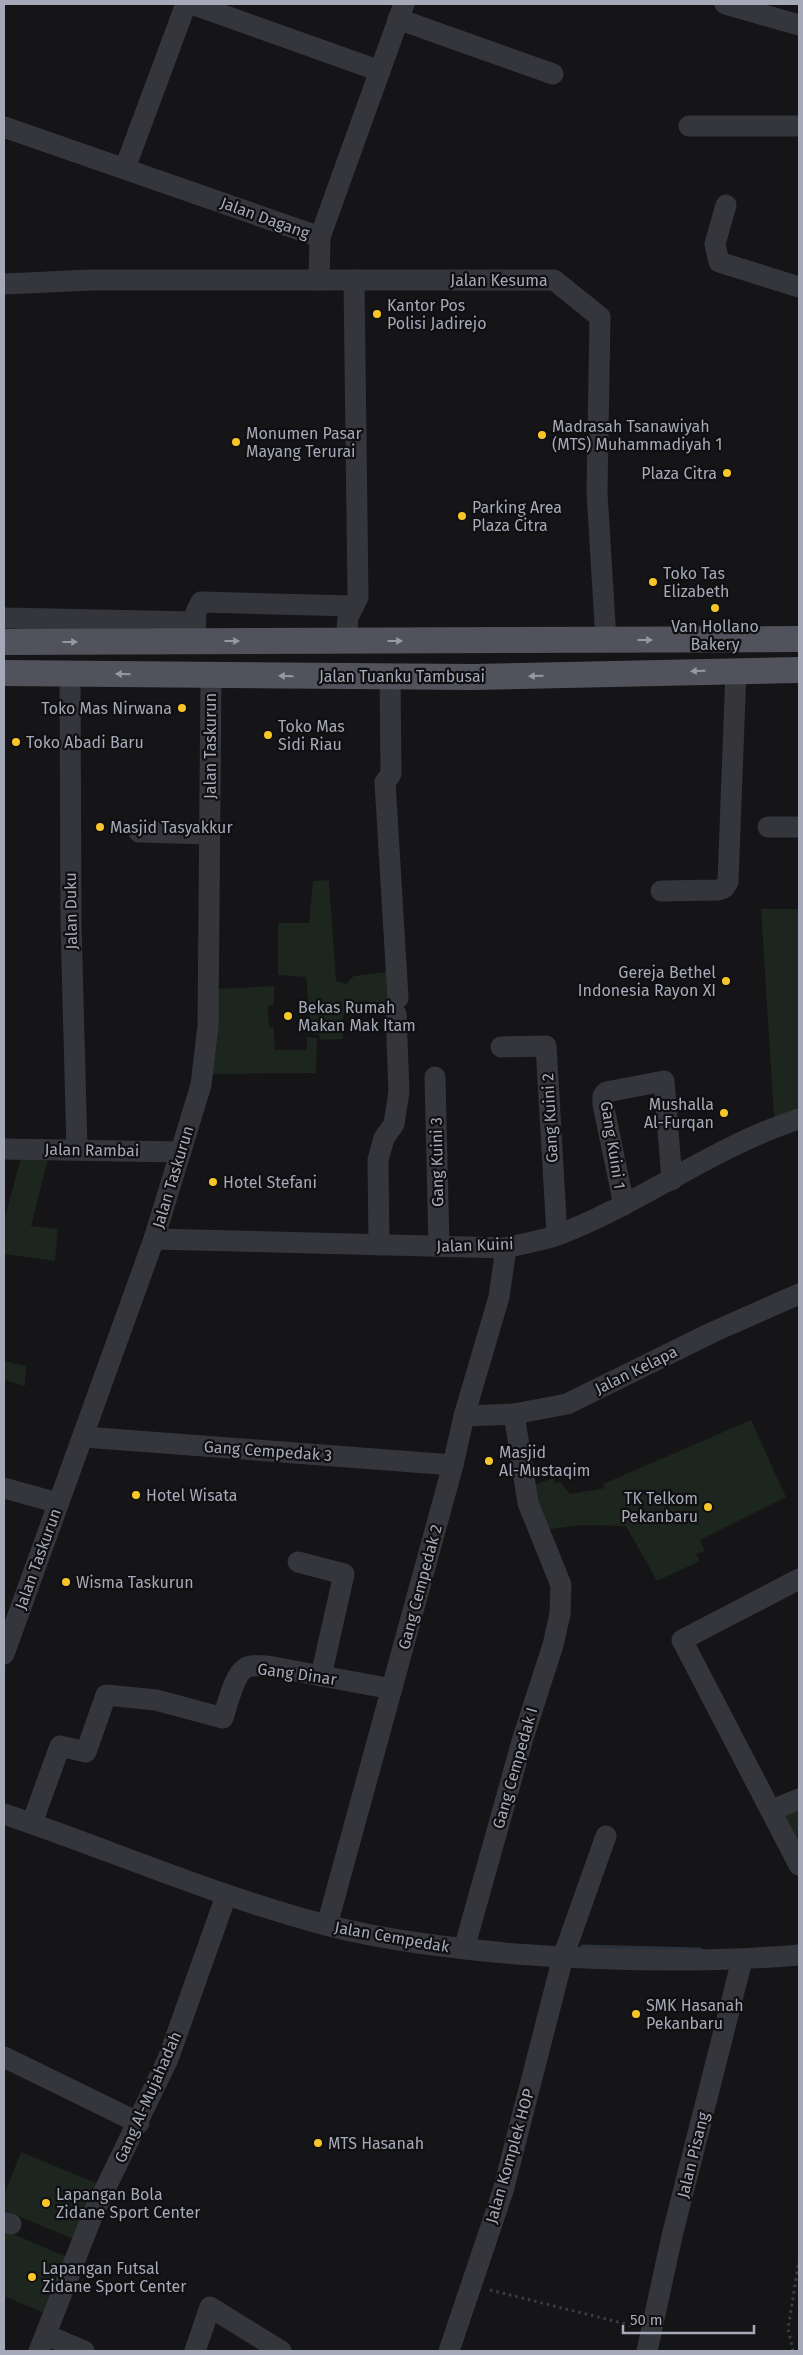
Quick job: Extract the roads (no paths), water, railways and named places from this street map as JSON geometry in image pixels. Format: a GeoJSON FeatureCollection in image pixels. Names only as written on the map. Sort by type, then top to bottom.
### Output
{"type":"FeatureCollection","features":[{"type":"Feature","properties":{"kind":"main road"},"geometry":{"type":"LineString","coordinates":[[4,642],[39,630],[195,632],[346,641],[799,639]]}},
{"type":"Feature","properties":{"kind":"main road","name":"Jalan Tuanku Tambusai"},"geometry":{"type":"LineString","coordinates":[[4,673],[473,677],[799,670]]}},
{"type":"Feature","properties":{"kind":"street"},"geometry":{"type":"LineString","coordinates":[[125,168],[186,4]]}},
{"type":"Feature","properties":{"kind":"street"},"geometry":{"type":"LineString","coordinates":[[192,4],[380,72]]}},
{"type":"Feature","properties":{"kind":"street"},"geometry":{"type":"LineString","coordinates":[[725,4],[799,24]]}},
{"type":"Feature","properties":{"kind":"street"},"geometry":{"type":"LineString","coordinates":[[401,11],[553,74]]}},
{"type":"Feature","properties":{"kind":"street","name":"Jalan Dagang"},"geometry":{"type":"LineString","coordinates":[[4,127],[320,237],[401,11]]}},
{"type":"Feature","properties":{"kind":"street"},"geometry":{"type":"LineString","coordinates":[[689,126],[799,126]]}},
{"type":"Feature","properties":{"kind":"street"},"geometry":{"type":"LineString","coordinates":[[726,205],[715,244],[719,262],[799,287]]}},
{"type":"Feature","properties":{"kind":"street"},"geometry":{"type":"LineString","coordinates":[[319,280],[320,237]]}},
{"type":"Feature","properties":{"kind":"street","name":"Jalan Kesuma"},"geometry":{"type":"LineString","coordinates":[[4,284],[91,280],[554,280],[600,317],[597,492],[606,640]]}},
{"type":"Feature","properties":{"kind":"street"},"geometry":{"type":"LineString","coordinates":[[346,641],[348,617],[358,598],[354,280]]}},
{"type":"Feature","properties":{"kind":"street"},"geometry":{"type":"LineString","coordinates":[[195,632],[196,612],[201,602],[354,606]]}},
{"type":"Feature","properties":{"kind":"street"},"geometry":{"type":"LineString","coordinates":[[4,618],[39,630]]}},
{"type":"Feature","properties":{"kind":"street"},"geometry":{"type":"LineString","coordinates":[[660,891],[718,890],[726,886],[736,670]]}},
{"type":"Feature","properties":{"kind":"street","name":"Jalan Duku"},"geometry":{"type":"LineString","coordinates":[[70,674],[71,924],[77,1149]]}},
{"type":"Feature","properties":{"kind":"street","name":"Jalan Taskurun"},"geometry":{"type":"LineString","coordinates":[[4,1654],[154,1239],[200,1085],[208,1026],[211,675]]}},
{"type":"Feature","properties":{"kind":"street"},"geometry":{"type":"LineString","coordinates":[[380,1246],[378,1160],[384,1138],[394,1124],[399,1092],[397,1006],[385,782],[391,774],[390,677]]}},
{"type":"Feature","properties":{"kind":"street"},"geometry":{"type":"LineString","coordinates":[[768,827],[799,827]]}},
{"type":"Feature","properties":{"kind":"street"},"geometry":{"type":"LineString","coordinates":[[140,832],[210,834]]}},
{"type":"Feature","properties":{"kind":"street","name":"Gang Kuini 2"},"geometry":{"type":"LineString","coordinates":[[501,1047],[546,1046],[557,1235]]}},
{"type":"Feature","properties":{"kind":"street","name":"Gang Kuini 3"},"geometry":{"type":"LineString","coordinates":[[435,1077],[439,1246]]}},
{"type":"Feature","properties":{"kind":"street","name":"Gang Kuini 1"},"geometry":{"type":"LineString","coordinates":[[624,1205],[603,1104],[603,1096],[606,1092],[664,1081],[672,1180]]}},
{"type":"Feature","properties":{"kind":"street","name":"Jalan Kuini"},"geometry":{"type":"LineString","coordinates":[[154,1239],[506,1248],[557,1235],[624,1205],[761,1131],[799,1118]]}},
{"type":"Feature","properties":{"kind":"street","name":"Jalan Rambai"},"geometry":{"type":"LineString","coordinates":[[4,1149],[181,1152]]}},
{"type":"Feature","properties":{"kind":"street","name":"Gang Cempedak 2"},"geometry":{"type":"LineString","coordinates":[[326,1925],[453,1465],[464,1416],[499,1297],[506,1248]]}},
{"type":"Feature","properties":{"kind":"street","name":"Jalan Kelapa"},"geometry":{"type":"LineString","coordinates":[[464,1416],[514,1414],[567,1404],[713,1332],[799,1294]]}},
{"type":"Feature","properties":{"kind":"street","name":"Gang Cempedak I"},"geometry":{"type":"LineString","coordinates":[[464,1949],[522,1738],[553,1645],[560,1614],[560,1585],[528,1503],[514,1414]]}},
{"type":"Feature","properties":{"kind":"street","name":"Gang Cempedak 3"},"geometry":{"type":"LineString","coordinates":[[84,1437],[453,1465]]}},
{"type":"Feature","properties":{"kind":"street"},"geometry":{"type":"LineString","coordinates":[[4,1488],[58,1503]]}},
{"type":"Feature","properties":{"kind":"street"},"geometry":{"type":"LineString","coordinates":[[298,1562],[344,1574],[321,1676]]}},
{"type":"Feature","properties":{"kind":"street"},"geometry":{"type":"LineString","coordinates":[[799,1579],[682,1638],[683,1644],[772,1810],[799,1865]]}},
{"type":"Feature","properties":{"kind":"street","name":"Gang Dinar"},"geometry":{"type":"LineString","coordinates":[[32,1823],[60,1746],[86,1752],[106,1695],[156,1700],[223,1718],[238,1677],[244,1669],[251,1666],[268,1666],[392,1689]]}},
{"type":"Feature","properties":{"kind":"street"},"geometry":{"type":"LineString","coordinates":[[772,1810],[799,1799]]}},
{"type":"Feature","properties":{"kind":"street","name":"Jalan Cempedak"},"geometry":{"type":"LineString","coordinates":[[4,1814],[226,1896],[326,1925],[399,1940],[464,1949],[563,1958],[742,1960],[799,1955]]}},
{"type":"Feature","properties":{"kind":"street","name":"Jalan Komplek HOP"},"geometry":{"type":"LineString","coordinates":[[449,2351],[503,2191],[563,1958],[606,1836]]}},
{"type":"Feature","properties":{"kind":"street","name":"Gang Al-Mujahadah"},"geometry":{"type":"LineString","coordinates":[[43,2343],[93,2214],[139,2123],[168,2059],[226,1896]]}},
{"type":"Feature","properties":{"kind":"street","name":"Jalan Pisang"},"geometry":{"type":"LineString","coordinates":[[647,2351],[672,2236],[742,1960]]}},
{"type":"Feature","properties":{"kind":"street"},"geometry":{"type":"LineString","coordinates":[[4,2057],[139,2123]]}},
{"type":"Feature","properties":{"kind":"street"},"geometry":{"type":"LineString","coordinates":[[195,2351],[210,2307],[282,2351]]}},
{"type":"Feature","properties":{"kind":"street"},"geometry":{"type":"LineString","coordinates":[[43,2343],[84,2351]]}},
{"type":"Feature","properties":{"kind":"waterway"},"geometry":{"type":"LineString","coordinates":[[583,1947],[700,1950]]}},
{"type":"Feature","properties":{"kind":"place","name":"Kantor Pos Polisi Jadirejo"},"geometry":{"type":"Point","coordinates":[377,314]}},
{"type":"Feature","properties":{"kind":"place","name":"Madrasah Tsanawiyah (MTS) Muhammadiyah 1"},"geometry":{"type":"Point","coordinates":[542,435]}},
{"type":"Feature","properties":{"kind":"place","name":"Monumen Pasar Mayang Terurai"},"geometry":{"type":"Point","coordinates":[236,442]}},
{"type":"Feature","properties":{"kind":"place","name":"Plaza Citra"},"geometry":{"type":"Point","coordinates":[727,473]}},
{"type":"Feature","properties":{"kind":"place","name":"Parking Area Plaza Citra"},"geometry":{"type":"Point","coordinates":[462,516]}},
{"type":"Feature","properties":{"kind":"place","name":"Toko Tas Elizabeth"},"geometry":{"type":"Point","coordinates":[653,582]}},
{"type":"Feature","properties":{"kind":"place","name":"Van Hollano Bakery"},"geometry":{"type":"Point","coordinates":[715,608]}},
{"type":"Feature","properties":{"kind":"place","name":"Toko Mas Nirwana"},"geometry":{"type":"Point","coordinates":[182,708]}},
{"type":"Feature","properties":{"kind":"place","name":"Toko Mas Sidi Riau"},"geometry":{"type":"Point","coordinates":[268,735]}},
{"type":"Feature","properties":{"kind":"place","name":"Toko Abadi Baru"},"geometry":{"type":"Point","coordinates":[16,742]}},
{"type":"Feature","properties":{"kind":"place","name":"Masjid Tasyakkur"},"geometry":{"type":"Point","coordinates":[100,827]}},
{"type":"Feature","properties":{"kind":"place","name":"Gereja Bethel Indonesia Rayon XI"},"geometry":{"type":"Point","coordinates":[726,981]}},
{"type":"Feature","properties":{"kind":"place","name":"Bekas Rumah Makan Mak Itam"},"geometry":{"type":"Point","coordinates":[288,1016]}},
{"type":"Feature","properties":{"kind":"place","name":"Mushalla Al-Furqan"},"geometry":{"type":"Point","coordinates":[724,1113]}},
{"type":"Feature","properties":{"kind":"place","name":"Hotel Stefani"},"geometry":{"type":"Point","coordinates":[213,1182]}},
{"type":"Feature","properties":{"kind":"place","name":"Masjid Al-Mustaqim"},"geometry":{"type":"Point","coordinates":[489,1461]}},
{"type":"Feature","properties":{"kind":"place","name":"Hotel Wisata"},"geometry":{"type":"Point","coordinates":[136,1495]}},
{"type":"Feature","properties":{"kind":"place","name":"TK Telkom Pekanbaru"},"geometry":{"type":"Point","coordinates":[708,1507]}},
{"type":"Feature","properties":{"kind":"place","name":"Wisma Taskurun"},"geometry":{"type":"Point","coordinates":[66,1582]}},
{"type":"Feature","properties":{"kind":"place","name":"SMK Hasanah Pekanbaru"},"geometry":{"type":"Point","coordinates":[636,2014]}},
{"type":"Feature","properties":{"kind":"place","name":"MTS Hasanah"},"geometry":{"type":"Point","coordinates":[318,2143]}},
{"type":"Feature","properties":{"kind":"place","name":"Lapangan Bola Zidane Sport Center"},"geometry":{"type":"Point","coordinates":[46,2203]}},
{"type":"Feature","properties":{"kind":"place","name":"Lapangan Futsal Zidane Sport Center"},"geometry":{"type":"Point","coordinates":[32,2277]}}]}
